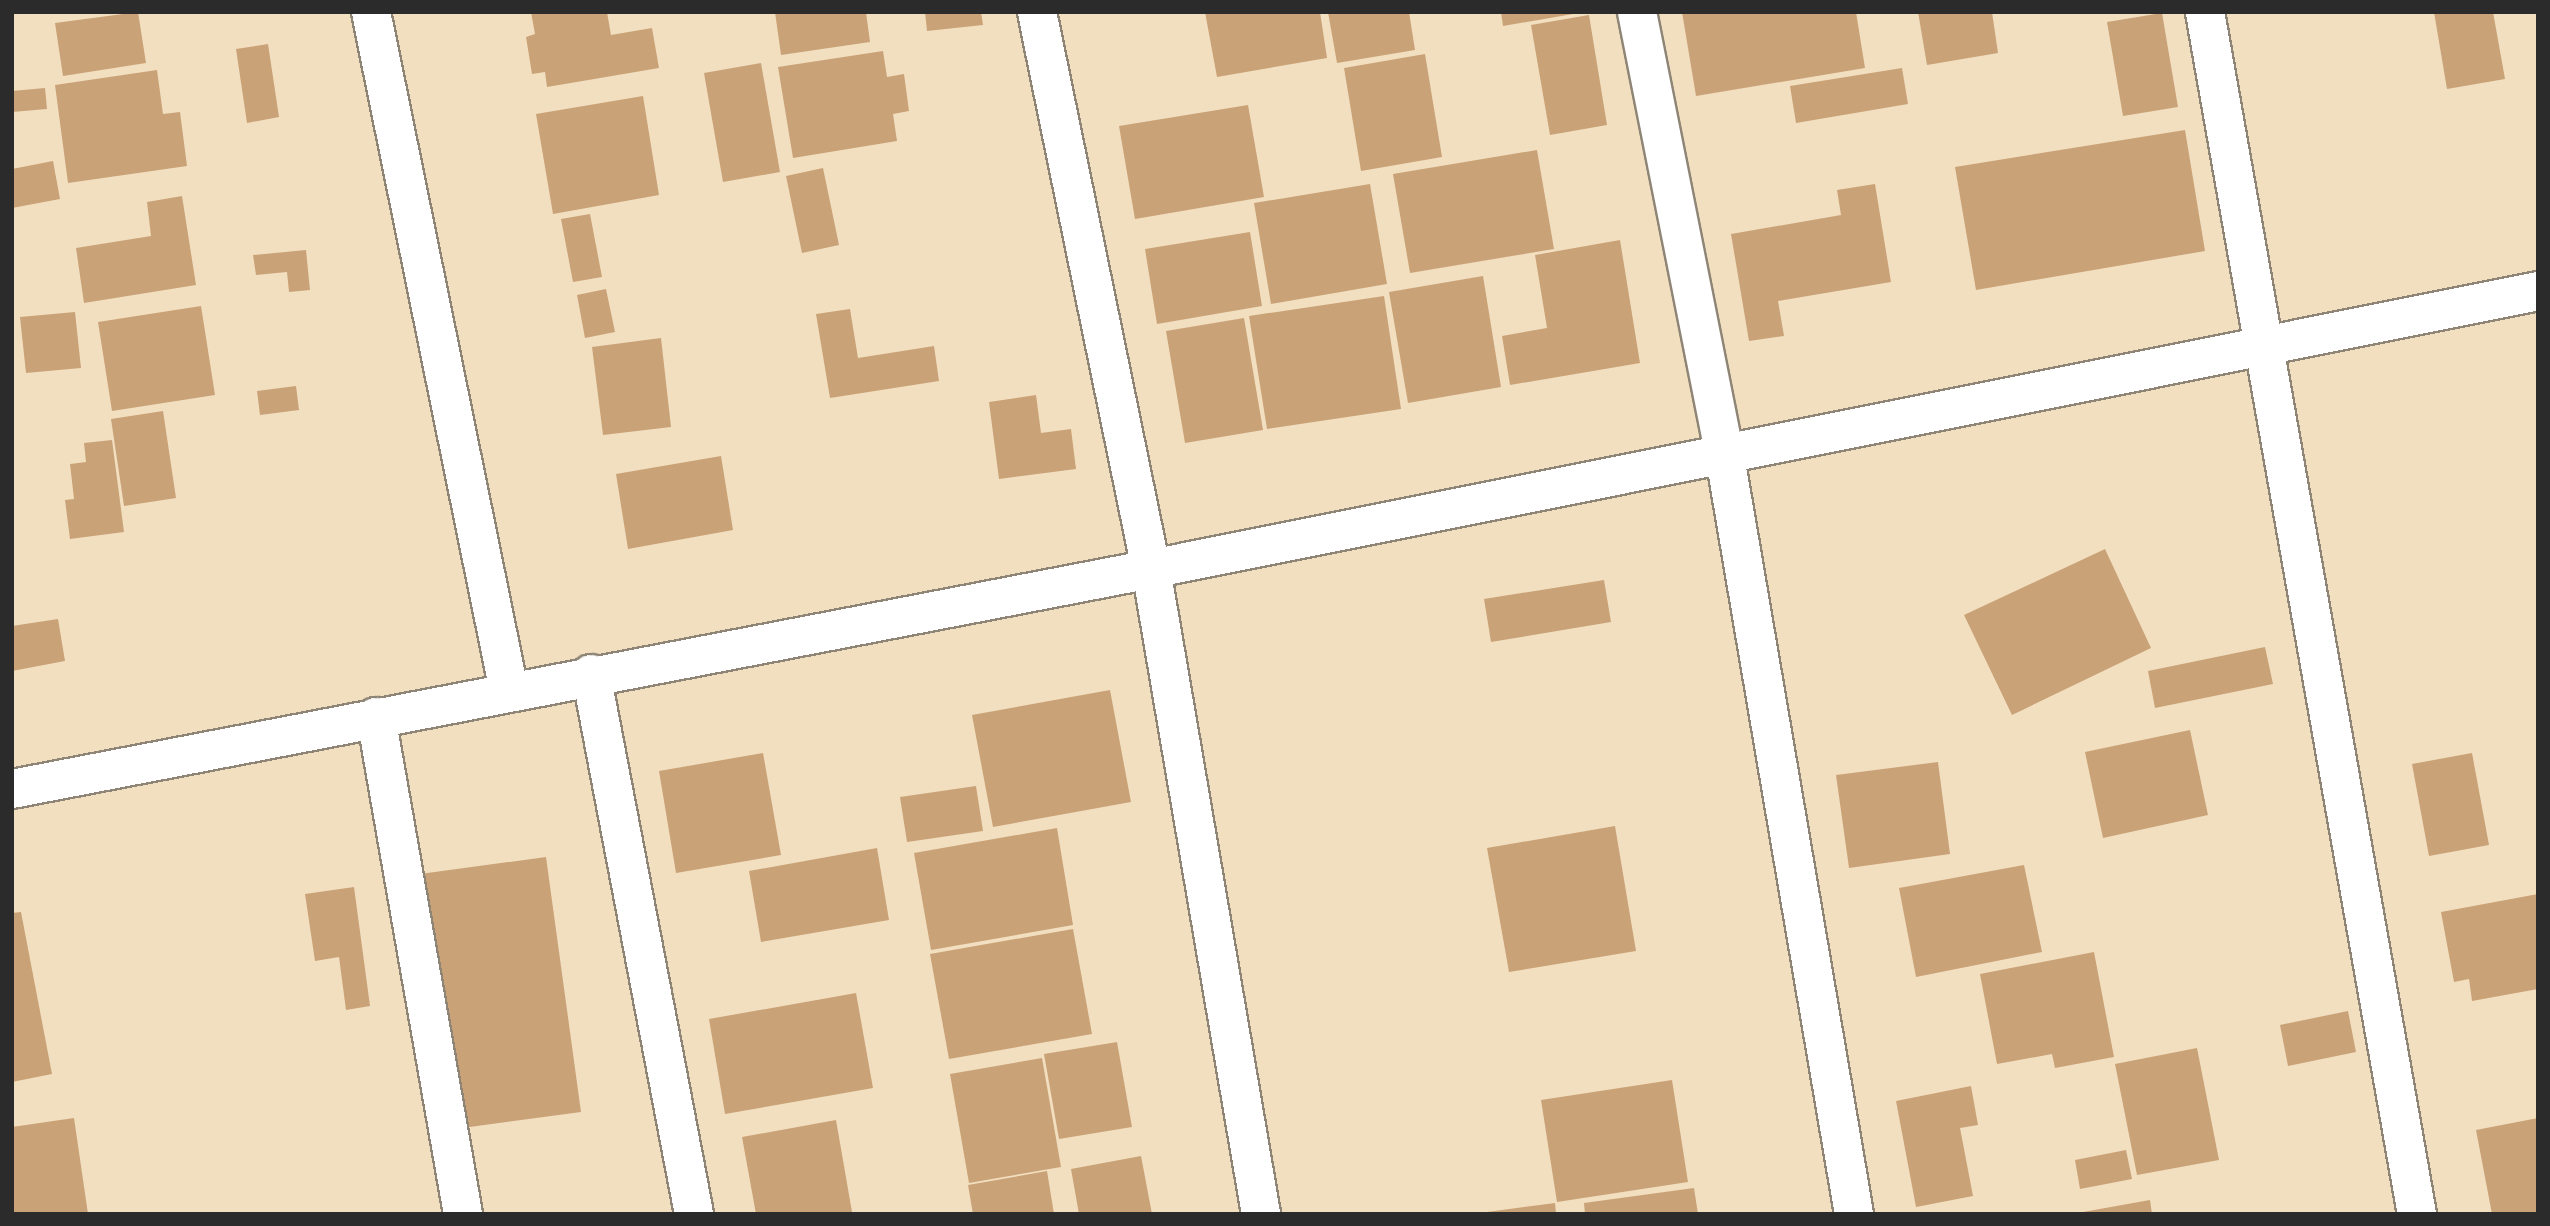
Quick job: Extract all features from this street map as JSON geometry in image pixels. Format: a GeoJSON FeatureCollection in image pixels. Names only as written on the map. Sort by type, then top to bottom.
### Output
{"type":"FeatureCollection","features":[{"type":"Feature","properties":{"kind":"street"},"geometry":{"type":"LineString","coordinates":[[371,12],[509,691]]}},
{"type":"Feature","properties":{"kind":"street"},"geometry":{"type":"LineString","coordinates":[[1037,12],[1151,569],[1261,1214]]}},
{"type":"Feature","properties":{"kind":"street"},"geometry":{"type":"LineString","coordinates":[[1637,12],[1724,451],[1854,1214]]}},
{"type":"Feature","properties":{"kind":"street"},"geometry":{"type":"LineString","coordinates":[[2205,12],[2417,1214]]}},
{"type":"Feature","properties":{"kind":"street"},"geometry":{"type":"LineString","coordinates":[[12,789],[591,674],[1151,569],[1724,451],[2538,291]]}},
{"type":"Feature","properties":{"kind":"street"},"geometry":{"type":"LineString","coordinates":[[591,674],[694,1214]]}},
{"type":"Feature","properties":{"kind":"street"},"geometry":{"type":"LineString","coordinates":[[376,717],[463,1214]]}},
{"type":"Feature","properties":{"kind":"building"},"geometry":{"type":"Polygon","coordinates":[[[138,12],[146,63],[63,76],[55,23],[138,12]]]}},
{"type":"Feature","properties":{"kind":"building"},"geometry":{"type":"Polygon","coordinates":[[[531,12],[607,12],[611,35],[652,28],[659,68],[547,87],[545,72],[532,74],[526,37],[535,34],[531,12]]]}},
{"type":"Feature","properties":{"kind":"building"},"geometry":{"type":"Polygon","coordinates":[[[775,12],[866,12],[870,42],[781,55],[775,12]]]}},
{"type":"Feature","properties":{"kind":"building"},"geometry":{"type":"Polygon","coordinates":[[[925,12],[981,12],[983,25],[927,31],[925,12]]]}},
{"type":"Feature","properties":{"kind":"building"},"geometry":{"type":"Polygon","coordinates":[[[1205,12],[1320,12],[1327,58],[1217,77],[1205,12]]]}},
{"type":"Feature","properties":{"kind":"building"},"geometry":{"type":"Polygon","coordinates":[[[1328,12],[1409,12],[1415,50],[1337,63],[1328,12]]]}},
{"type":"Feature","properties":{"kind":"building"},"geometry":{"type":"Polygon","coordinates":[[[1501,12],[1573,12],[1573,14],[1503,26],[1501,12]]]}},
{"type":"Feature","properties":{"kind":"building"},"geometry":{"type":"Polygon","coordinates":[[[1682,12],[1856,12],[1865,68],[1696,96],[1682,12]]]}},
{"type":"Feature","properties":{"kind":"building"},"geometry":{"type":"Polygon","coordinates":[[[1918,12],[1992,12],[1998,53],[1927,65],[1918,12]]]}},
{"type":"Feature","properties":{"kind":"building"},"geometry":{"type":"Polygon","coordinates":[[[2434,12],[2493,12],[2505,79],[2447,89],[2434,12]]]}},
{"type":"Feature","properties":{"kind":"building"},"geometry":{"type":"Polygon","coordinates":[[[2162,13],[2178,107],[2123,116],[2107,22],[2162,13]]]}},
{"type":"Feature","properties":{"kind":"building"},"geometry":{"type":"Polygon","coordinates":[[[1589,15],[1607,125],[1550,135],[1531,25],[1589,15]]]}},
{"type":"Feature","properties":{"kind":"building"},"geometry":{"type":"Polygon","coordinates":[[[268,44],[279,117],[247,123],[236,49],[268,44]]]}},
{"type":"Feature","properties":{"kind":"building"},"geometry":{"type":"Polygon","coordinates":[[[883,51],[887,77],[904,74],[909,111],[893,114],[897,141],[793,158],[778,67],[883,51]]]}},
{"type":"Feature","properties":{"kind":"building"},"geometry":{"type":"Polygon","coordinates":[[[1425,54],[1442,157],[1361,171],[1344,68],[1425,54]]]}},
{"type":"Feature","properties":{"kind":"building"},"geometry":{"type":"Polygon","coordinates":[[[761,63],[780,172],[723,182],[704,73],[761,63]]]}},
{"type":"Feature","properties":{"kind":"building"},"geometry":{"type":"Polygon","coordinates":[[[1902,68],[1908,104],[1796,123],[1790,86],[1902,68]]]}},
{"type":"Feature","properties":{"kind":"building"},"geometry":{"type":"Polygon","coordinates":[[[157,70],[163,114],[180,112],[187,166],[68,183],[55,85],[157,70]]]}},
{"type":"Feature","properties":{"kind":"building"},"geometry":{"type":"Polygon","coordinates":[[[45,88],[47,109],[12,112],[12,91],[45,88]]]}},
{"type":"Feature","properties":{"kind":"building"},"geometry":{"type":"Polygon","coordinates":[[[643,96],[659,195],[553,214],[536,114],[643,96]]]}},
{"type":"Feature","properties":{"kind":"building"},"geometry":{"type":"Polygon","coordinates":[[[1248,105],[1264,197],[1135,219],[1119,126],[1248,105]]]}},
{"type":"Feature","properties":{"kind":"building"},"geometry":{"type":"Polygon","coordinates":[[[2185,130],[2205,251],[1976,290],[1955,167],[2185,130]]]}},
{"type":"Feature","properties":{"kind":"building"},"geometry":{"type":"Polygon","coordinates":[[[1537,150],[1554,249],[1410,273],[1393,174],[1537,150]]]}},
{"type":"Feature","properties":{"kind":"building"},"geometry":{"type":"Polygon","coordinates":[[[53,161],[60,199],[12,208],[12,169],[53,161]]]}},
{"type":"Feature","properties":{"kind":"building"},"geometry":{"type":"Polygon","coordinates":[[[823,168],[839,245],[802,253],[786,176],[823,168]]]}},
{"type":"Feature","properties":{"kind":"building"},"geometry":{"type":"Polygon","coordinates":[[[1370,184],[1387,284],[1271,304],[1254,203],[1370,184]]]}},
{"type":"Feature","properties":{"kind":"building"},"geometry":{"type":"Polygon","coordinates":[[[1875,184],[1891,282],[1778,301],[1784,336],[1749,341],[1731,234],[1841,215],[1837,190],[1875,184]]]}},
{"type":"Feature","properties":{"kind":"building"},"geometry":{"type":"Polygon","coordinates":[[[182,196],[196,285],[84,303],[76,248],[151,236],[147,202],[182,196]]]}},
{"type":"Feature","properties":{"kind":"building"},"geometry":{"type":"Polygon","coordinates":[[[590,214],[602,277],[573,282],[561,219],[590,214]]]}},
{"type":"Feature","properties":{"kind":"building"},"geometry":{"type":"Polygon","coordinates":[[[1250,232],[1262,306],[1157,324],[1145,249],[1250,232]]]}},
{"type":"Feature","properties":{"kind":"building"},"geometry":{"type":"Polygon","coordinates":[[[1620,240],[1640,363],[1510,385],[1502,336],[1547,328],[1535,255],[1620,240]]]}},
{"type":"Feature","properties":{"kind":"building"},"geometry":{"type":"Polygon","coordinates":[[[306,250],[310,290],[289,292],[287,272],[256,275],[253,255],[306,250]]]}},
{"type":"Feature","properties":{"kind":"building"},"geometry":{"type":"Polygon","coordinates":[[[1483,276],[1501,387],[1408,403],[1389,292],[1483,276]]]}},
{"type":"Feature","properties":{"kind":"building"},"geometry":{"type":"Polygon","coordinates":[[[606,289],[615,332],[585,338],[577,295],[606,289]]]}},
{"type":"Feature","properties":{"kind":"building"},"geometry":{"type":"Polygon","coordinates":[[[1384,296],[1401,409],[1267,429],[1249,316],[1384,296]]]}},
{"type":"Feature","properties":{"kind":"building"},"geometry":{"type":"Polygon","coordinates":[[[201,306],[215,395],[112,411],[98,322],[201,306]]]}},
{"type":"Feature","properties":{"kind":"building"},"geometry":{"type":"Polygon","coordinates":[[[850,309],[858,358],[934,346],[939,381],[830,398],[816,314],[850,309]]]}},
{"type":"Feature","properties":{"kind":"building"},"geometry":{"type":"Polygon","coordinates":[[[75,312],[81,368],[26,373],[20,317],[75,312]]]}},
{"type":"Feature","properties":{"kind":"building"},"geometry":{"type":"Polygon","coordinates":[[[1244,318],[1263,430],[1185,443],[1166,331],[1244,318]]]}},
{"type":"Feature","properties":{"kind":"building"},"geometry":{"type":"Polygon","coordinates":[[[661,338],[671,427],[603,435],[592,347],[661,338]]]}},
{"type":"Feature","properties":{"kind":"building"},"geometry":{"type":"Polygon","coordinates":[[[296,386],[299,410],[260,415],[257,391],[296,386]]]}},
{"type":"Feature","properties":{"kind":"building"},"geometry":{"type":"Polygon","coordinates":[[[1036,395],[1041,433],[1071,429],[1076,469],[999,479],[989,402],[1036,395]]]}},
{"type":"Feature","properties":{"kind":"building"},"geometry":{"type":"Polygon","coordinates":[[[163,411],[176,498],[124,506],[111,419],[163,411]]]}},
{"type":"Feature","properties":{"kind":"building"},"geometry":{"type":"Polygon","coordinates":[[[112,440],[124,532],[70,539],[65,500],[74,499],[70,464],[86,462],[84,443],[112,440]]]}},
{"type":"Feature","properties":{"kind":"building"},"geometry":{"type":"Polygon","coordinates":[[[721,456],[733,530],[628,549],[616,474],[721,456]]]}},
{"type":"Feature","properties":{"kind":"building"},"geometry":{"type":"Polygon","coordinates":[[[2105,549],[2151,648],[2012,715],[1964,615],[2105,549]]]}},
{"type":"Feature","properties":{"kind":"building"},"geometry":{"type":"Polygon","coordinates":[[[1604,580],[1611,622],[1491,642],[1484,599],[1604,580]]]}},
{"type":"Feature","properties":{"kind":"building"},"geometry":{"type":"Polygon","coordinates":[[[58,619],[65,661],[12,671],[12,626],[58,619]]]}},
{"type":"Feature","properties":{"kind":"building"},"geometry":{"type":"Polygon","coordinates":[[[2265,647],[2273,684],[2155,708],[2148,671],[2265,647]]]}},
{"type":"Feature","properties":{"kind":"building"},"geometry":{"type":"Polygon","coordinates":[[[1110,690],[1131,802],[993,827],[972,715],[1110,690]]]}},
{"type":"Feature","properties":{"kind":"building"},"geometry":{"type":"Polygon","coordinates":[[[2190,730],[2208,815],[2103,838],[2085,752],[2190,730]]]}},
{"type":"Feature","properties":{"kind":"building"},"geometry":{"type":"Polygon","coordinates":[[[763,753],[781,855],[676,873],[659,771],[763,753]]]}},
{"type":"Feature","properties":{"kind":"building"},"geometry":{"type":"Polygon","coordinates":[[[2472,753],[2489,845],[2429,856],[2412,764],[2472,753]]]}},
{"type":"Feature","properties":{"kind":"building"},"geometry":{"type":"Polygon","coordinates":[[[1938,762],[1950,854],[1849,868],[1836,775],[1938,762]]]}},
{"type":"Feature","properties":{"kind":"building"},"geometry":{"type":"Polygon","coordinates":[[[976,786],[983,831],[907,842],[900,797],[976,786]]]}},
{"type":"Feature","properties":{"kind":"building"},"geometry":{"type":"Polygon","coordinates":[[[1615,826],[1636,951],[1509,972],[1487,848],[1615,826]]]}},
{"type":"Feature","properties":{"kind":"building"},"geometry":{"type":"Polygon","coordinates":[[[1057,828],[1073,925],[931,950],[914,853],[1057,828]]]}},
{"type":"Feature","properties":{"kind":"building"},"geometry":{"type":"Polygon","coordinates":[[[877,848],[889,920],[761,942],[749,871],[877,848]]]}},
{"type":"Feature","properties":{"kind":"building"},"geometry":{"type":"Polygon","coordinates":[[[546,857],[581,1112],[455,1129],[420,874],[546,857]]]}},
{"type":"Feature","properties":{"kind":"building"},"geometry":{"type":"Polygon","coordinates":[[[2024,865],[2042,952],[1916,977],[1899,888],[2024,865]]]}},
{"type":"Feature","properties":{"kind":"building"},"geometry":{"type":"Polygon","coordinates":[[[354,887],[370,1006],[346,1010],[339,957],[315,961],[305,894],[354,887]]]}},
{"type":"Feature","properties":{"kind":"building"},"geometry":{"type":"Polygon","coordinates":[[[2538,894],[2538,989],[2472,1001],[2469,979],[2454,982],[2441,912],[2538,894]]]}},
{"type":"Feature","properties":{"kind":"building"},"geometry":{"type":"Polygon","coordinates":[[[21,912],[52,1074],[12,1082],[12,913],[21,912]]]}},
{"type":"Feature","properties":{"kind":"building"},"geometry":{"type":"Polygon","coordinates":[[[1073,929],[1092,1034],[949,1059],[930,954],[1073,929]]]}},
{"type":"Feature","properties":{"kind":"building"},"geometry":{"type":"Polygon","coordinates":[[[2094,952],[2114,1057],[2055,1068],[2052,1054],[1997,1064],[1980,974],[2094,952]]]}},
{"type":"Feature","properties":{"kind":"building"},"geometry":{"type":"Polygon","coordinates":[[[856,993],[873,1088],[725,1114],[709,1019],[856,993]]]}},
{"type":"Feature","properties":{"kind":"building"},"geometry":{"type":"Polygon","coordinates":[[[2348,1011],[2356,1052],[2288,1066],[2280,1025],[2348,1011]]]}},
{"type":"Feature","properties":{"kind":"building"},"geometry":{"type":"Polygon","coordinates":[[[1117,1042],[1132,1127],[1059,1139],[1044,1054],[1117,1042]]]}},
{"type":"Feature","properties":{"kind":"building"},"geometry":{"type":"Polygon","coordinates":[[[2197,1048],[2219,1160],[2137,1175],[2115,1064],[2197,1048]]]}},
{"type":"Feature","properties":{"kind":"building"},"geometry":{"type":"Polygon","coordinates":[[[1042,1058],[1061,1167],[969,1183],[950,1074],[1042,1058]]]}},
{"type":"Feature","properties":{"kind":"building"},"geometry":{"type":"Polygon","coordinates":[[[1672,1080],[1688,1182],[1557,1202],[1541,1100],[1672,1080]]]}},
{"type":"Feature","properties":{"kind":"building"},"geometry":{"type":"Polygon","coordinates":[[[1971,1086],[1978,1125],[1960,1128],[1973,1196],[1916,1207],[1896,1101],[1971,1086]]]}},
{"type":"Feature","properties":{"kind":"building"},"geometry":{"type":"Polygon","coordinates":[[[74,1118],[88,1214],[12,1214],[12,1127],[74,1118]]]}},
{"type":"Feature","properties":{"kind":"building"},"geometry":{"type":"Polygon","coordinates":[[[2538,1118],[2538,1214],[2492,1214],[2476,1130],[2538,1118]]]}},
{"type":"Feature","properties":{"kind":"building"},"geometry":{"type":"Polygon","coordinates":[[[836,1120],[852,1212],[756,1214],[742,1137],[836,1120]]]}},
{"type":"Feature","properties":{"kind":"building"},"geometry":{"type":"Polygon","coordinates":[[[2126,1150],[2132,1179],[2080,1189],[2075,1160],[2126,1150]]]}},
{"type":"Feature","properties":{"kind":"building"},"geometry":{"type":"Polygon","coordinates":[[[1141,1156],[1152,1214],[1079,1214],[1071,1169],[1141,1156]]]}},
{"type":"Feature","properties":{"kind":"building"},"geometry":{"type":"Polygon","coordinates":[[[1047,1171],[1054,1214],[973,1214],[968,1185],[1047,1171]]]}},
{"type":"Feature","properties":{"kind":"building"},"geometry":{"type":"Polygon","coordinates":[[[1694,1188],[1698,1214],[1585,1214],[1584,1203],[1694,1188]]]}},
{"type":"Feature","properties":{"kind":"building"},"geometry":{"type":"Polygon","coordinates":[[[2150,1200],[2152,1214],[2083,1214],[2083,1212],[2150,1200]]]}},
{"type":"Feature","properties":{"kind":"building"},"geometry":{"type":"Polygon","coordinates":[[[1555,1203],[1556,1214],[1487,1212],[1555,1203]]]}}]}
